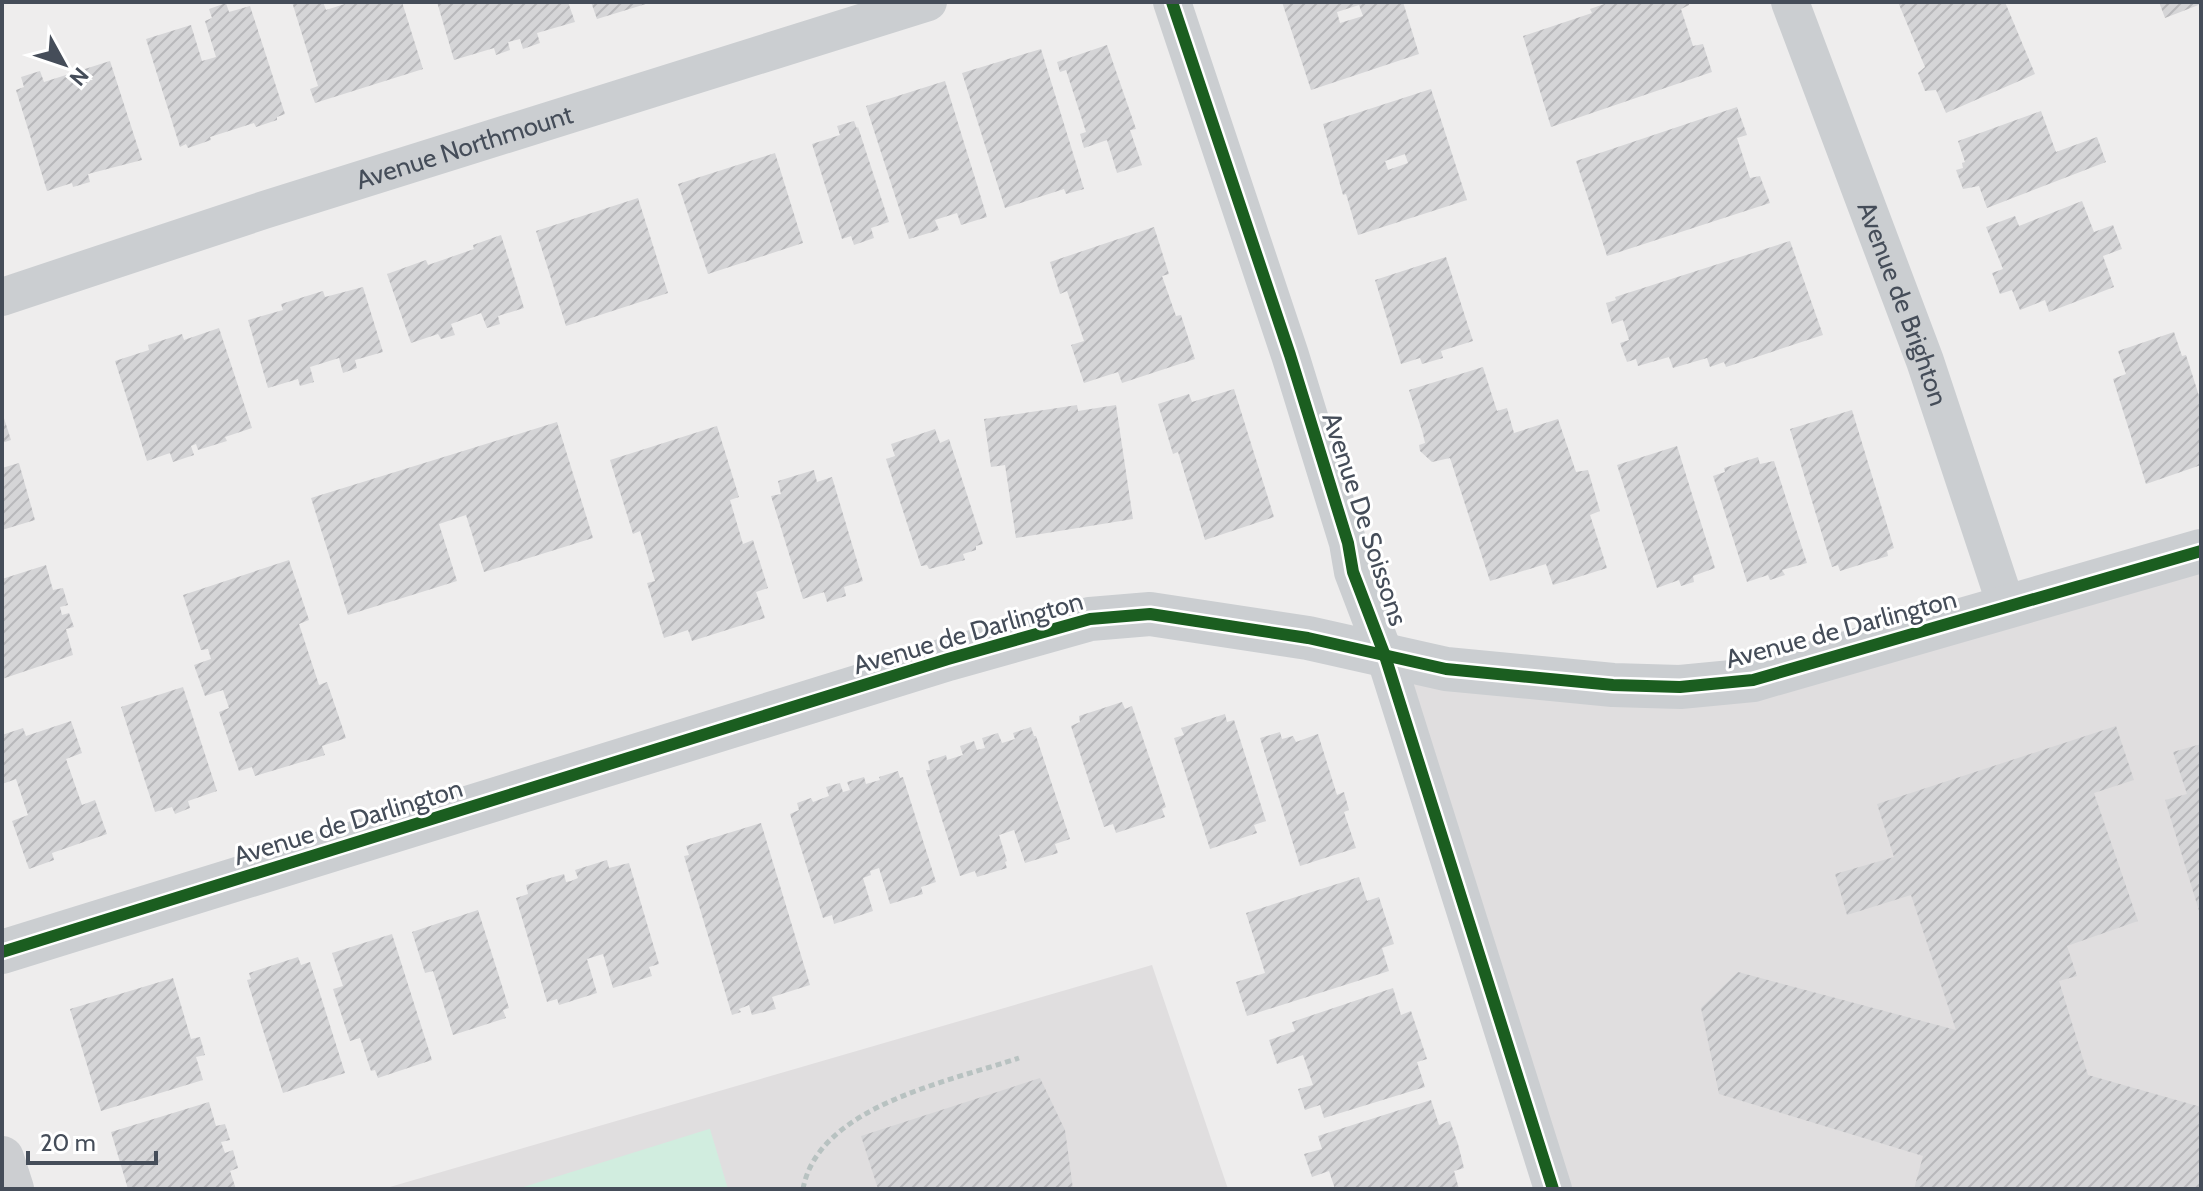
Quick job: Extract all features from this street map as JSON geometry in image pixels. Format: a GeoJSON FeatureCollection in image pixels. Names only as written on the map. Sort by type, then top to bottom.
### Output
{"type":"FeatureCollection","features":[{"type":"Feature","properties":{"kind":"main road"},"geometry":{"type":"LineString","coordinates":[[2,1158],[12,1189]]}},
{"type":"Feature","properties":{"kind":"street","name":"Avenue Northmount"},"geometry":{"type":"LineString","coordinates":[[2,297],[264,210],[928,2]]}},
{"type":"Feature","properties":{"kind":"street","name":"Avenue De Soissons"},"geometry":{"type":"LineString","coordinates":[[1172,2],[1290,355],[1348,543],[1353,572],[1385,656],[1553,1189]]}},
{"type":"Feature","properties":{"kind":"street","name":"Avenue de Brighton"},"geometry":{"type":"LineString","coordinates":[[1790,2],[1925,361],[2007,608]]}},
{"type":"Feature","properties":{"kind":"street","name":"Avenue de Darlington"},"geometry":{"type":"LineString","coordinates":[[2,952],[948,659],[1090,619],[1150,614],[1308,638],[1446,669],[1613,685],[1680,687],[1753,680],[2201,551]]}},
{"type":"Feature","properties":{"kind":"path"},"geometry":{"type":"LineString","coordinates":[[803,1189],[805,1178],[830,1137],[860,1116],[892,1100],[1019,1058]]}},
{"type":"Feature","properties":{"kind":"shaded area"},"geometry":{"type":"Polygon","coordinates":[[[2201,560],[2201,1189],[1561,1189],[1389,662],[1591,696],[2201,560]]]}},
{"type":"Feature","properties":{"kind":"shaded area"},"geometry":{"type":"Polygon","coordinates":[[[1152,965],[1228,1189],[383,1189],[1152,965]]]}},
{"type":"Feature","properties":{"kind":"green space"},"geometry":{"type":"Polygon","coordinates":[[[709,1129],[728,1189],[517,1189],[709,1129]]]}},
{"type":"Feature","properties":{"kind":"building"},"geometry":{"type":"Polygon","coordinates":[[[292,2],[323,2],[326,10],[351,2],[402,2],[423,69],[315,103],[310,89],[318,86],[292,2]]]}},
{"type":"Feature","properties":{"kind":"building"},"geometry":{"type":"Polygon","coordinates":[[[437,2],[568,2],[575,22],[537,33],[540,43],[523,49],[520,39],[508,42],[510,50],[496,55],[494,48],[454,60],[437,2]]]}},
{"type":"Feature","properties":{"kind":"building"},"geometry":{"type":"Polygon","coordinates":[[[591,2],[649,2],[649,3],[597,19],[591,2]]]}},
{"type":"Feature","properties":{"kind":"building"},"geometry":{"type":"Polygon","coordinates":[[[1282,2],[1403,2],[1419,54],[1311,90],[1282,2]],[[1359,5],[1337,12],[1340,23],[1363,16],[1359,5]]]}},
{"type":"Feature","properties":{"kind":"building"},"geometry":{"type":"Polygon","coordinates":[[[1610,2],[1689,2],[1681,9],[1693,46],[1703,44],[1712,72],[1551,127],[1523,36],[1592,13],[1590,9],[1610,2]]]}},
{"type":"Feature","properties":{"kind":"building"},"geometry":{"type":"Polygon","coordinates":[[[1898,2],[2005,2],[2035,74],[1946,113],[1936,90],[1925,91],[1918,73],[1925,67],[1898,2]]]}},
{"type":"Feature","properties":{"kind":"building"},"geometry":{"type":"Polygon","coordinates":[[[2159,2],[2201,2],[2201,4],[2165,18],[2159,2]]]}},
{"type":"Feature","properties":{"kind":"building"},"geometry":{"type":"Polygon","coordinates":[[[226,3],[229,12],[250,6],[285,114],[256,127],[254,123],[210,137],[211,140],[188,148],[186,144],[180,147],[146,39],[191,25],[202,61],[216,57],[205,21],[212,18],[209,9],[226,3]]]}},
{"type":"Feature","properties":{"kind":"building"},"geometry":{"type":"Polygon","coordinates":[[[1107,45],[1136,129],[1130,130],[1142,165],[1117,173],[1107,140],[1084,148],[1080,134],[1086,132],[1066,70],[1060,72],[1057,62],[1107,45]]]}},
{"type":"Feature","properties":{"kind":"building"},"geometry":{"type":"Polygon","coordinates":[[[1041,49],[1084,189],[1066,194],[1064,189],[1005,208],[962,73],[1041,49]]]}},
{"type":"Feature","properties":{"kind":"building"},"geometry":{"type":"Polygon","coordinates":[[[110,61],[142,160],[88,174],[90,182],[73,187],[72,183],[47,191],[16,90],[24,87],[21,77],[40,71],[44,82],[110,61]]]}},
{"type":"Feature","properties":{"kind":"building"},"geometry":{"type":"Polygon","coordinates":[[[945,81],[987,217],[961,225],[957,213],[935,220],[939,230],[909,239],[866,106],[945,81]]]}},
{"type":"Feature","properties":{"kind":"building"},"geometry":{"type":"Polygon","coordinates":[[[1431,89],[1467,200],[1358,235],[1323,124],[1431,89]],[[1405,154],[1385,161],[1388,170],[1408,163],[1405,154]]]}},
{"type":"Feature","properties":{"kind":"building"},"geometry":{"type":"Polygon","coordinates":[[[1737,107],[1747,135],[1737,138],[1750,178],[1760,176],[1770,203],[1607,256],[1576,161],[1737,107]]]}},
{"type":"Feature","properties":{"kind":"building"},"geometry":{"type":"Polygon","coordinates":[[[2041,111],[2056,152],[2097,137],[2106,162],[1987,208],[1979,186],[1963,189],[1956,170],[1963,168],[1962,163],[1965,162],[1958,141],[2041,111]]]}},
{"type":"Feature","properties":{"kind":"building"},"geometry":{"type":"Polygon","coordinates":[[[854,121],[889,222],[871,228],[874,238],[854,245],[851,236],[842,239],[812,144],[840,135],[837,126],[854,121]]]}},
{"type":"Feature","properties":{"kind":"building"},"geometry":{"type":"Polygon","coordinates":[[[775,153],[803,243],[708,274],[678,184],[775,153]]]}},
{"type":"Feature","properties":{"kind":"building"},"geometry":{"type":"Polygon","coordinates":[[[638,198],[668,293],[566,326],[536,231],[638,198]]]}},
{"type":"Feature","properties":{"kind":"building"},"geometry":{"type":"Polygon","coordinates":[[[2082,201],[2094,232],[2113,225],[2122,249],[2103,256],[2114,287],[2049,312],[2045,300],[2020,310],[2012,290],[2000,294],[1992,273],[2003,269],[1986,227],[2015,216],[2019,226],[2082,201]]]}},
{"type":"Feature","properties":{"kind":"building"},"geometry":{"type":"Polygon","coordinates":[[[1154,227],[1169,274],[1162,276],[1176,316],[1181,315],[1195,359],[1122,383],[1118,372],[1084,383],[1071,345],[1084,341],[1067,291],[1060,294],[1050,262],[1154,227]]]}},
{"type":"Feature","properties":{"kind":"building"},"geometry":{"type":"Polygon","coordinates":[[[501,235],[524,308],[498,316],[500,324],[487,328],[481,313],[451,324],[455,335],[441,339],[438,334],[411,343],[387,274],[426,260],[428,265],[474,249],[473,245],[501,235]]]}},
{"type":"Feature","properties":{"kind":"building"},"geometry":{"type":"Polygon","coordinates":[[[1790,241],[1823,335],[1726,367],[1724,362],[1710,367],[1707,358],[1673,368],[1669,357],[1638,366],[1636,359],[1627,362],[1620,343],[1629,340],[1623,320],[1612,324],[1606,303],[1616,300],[1615,297],[1790,241]]]}},
{"type":"Feature","properties":{"kind":"building"},"geometry":{"type":"Polygon","coordinates":[[[1446,257],[1473,341],[1441,351],[1443,358],[1422,364],[1420,358],[1401,364],[1375,280],[1446,257]]]}},
{"type":"Feature","properties":{"kind":"building"},"geometry":{"type":"Polygon","coordinates":[[[363,287],[383,352],[355,360],[357,368],[343,373],[339,358],[310,367],[314,382],[300,386],[298,379],[268,388],[248,320],[283,310],[281,304],[323,291],[325,297],[363,287]]]}},
{"type":"Feature","properties":{"kind":"building"},"geometry":{"type":"Polygon","coordinates":[[[219,328],[252,428],[225,437],[227,441],[198,450],[196,444],[191,446],[194,455],[173,462],[170,453],[147,461],[115,361],[149,350],[148,345],[182,334],[184,340],[219,328]]]}},
{"type":"Feature","properties":{"kind":"building"},"geometry":{"type":"Polygon","coordinates":[[[2174,332],[2182,356],[2186,355],[2201,402],[2201,465],[2146,484],[2113,379],[2126,374],[2118,351],[2174,332]]]}},
{"type":"Feature","properties":{"kind":"building"},"geometry":{"type":"Polygon","coordinates":[[[1483,367],[1497,411],[1507,408],[1514,433],[1558,419],[1576,472],[1588,470],[1600,511],[1590,515],[1607,568],[1553,585],[1546,564],[1490,581],[1450,458],[1432,462],[1420,451],[1419,445],[1425,443],[1409,390],[1483,367]]]}},
{"type":"Feature","properties":{"kind":"building"},"geometry":{"type":"Polygon","coordinates":[[[1234,389],[1274,517],[1205,540],[1178,452],[1173,454],[1158,404],[1189,394],[1192,402],[1234,389]]]}},
{"type":"Feature","properties":{"kind":"building"},"geometry":{"type":"Polygon","coordinates":[[[1077,405],[1078,411],[1116,405],[1133,519],[1016,538],[1005,465],[991,467],[984,419],[1077,405]]]}},
{"type":"Feature","properties":{"kind":"building"},"geometry":{"type":"Polygon","coordinates":[[[1852,410],[1894,548],[1887,551],[1888,556],[1840,571],[1838,565],[1832,567],[1790,429],[1852,410]]]}},
{"type":"Feature","properties":{"kind":"building"},"geometry":{"type":"Polygon","coordinates":[[[2,412],[11,440],[2,443],[2,412]]]}},
{"type":"Feature","properties":{"kind":"building"},"geometry":{"type":"Polygon","coordinates":[[[557,422],[593,538],[484,572],[466,515],[439,524],[457,581],[348,615],[311,498],[557,422]]]}},
{"type":"Feature","properties":{"kind":"building"},"geometry":{"type":"Polygon","coordinates":[[[717,426],[739,497],[730,500],[743,544],[753,540],[768,588],[756,592],[765,618],[692,641],[688,630],[664,638],[647,583],[655,581],[640,531],[633,534],[610,460],[717,426]]]}},
{"type":"Feature","properties":{"kind":"building"},"geometry":{"type":"Polygon","coordinates":[[[935,429],[940,443],[949,439],[983,544],[963,554],[965,560],[929,569],[927,565],[921,566],[886,459],[895,456],[891,444],[935,429]]]}},
{"type":"Feature","properties":{"kind":"building"},"geometry":{"type":"Polygon","coordinates":[[[1677,446],[1715,568],[1693,576],[1694,582],[1681,586],[1679,580],[1657,588],[1617,465],[1677,446]]]}},
{"type":"Feature","properties":{"kind":"building"},"geometry":{"type":"Polygon","coordinates":[[[1758,457],[1760,464],[1774,461],[1807,563],[1782,570],[1785,575],[1770,580],[1768,575],[1747,582],[1713,476],[1725,472],[1724,468],[1758,457]]]}},
{"type":"Feature","properties":{"kind":"building"},"geometry":{"type":"Polygon","coordinates":[[[19,463],[35,520],[2,530],[2,468],[19,463]]]}},
{"type":"Feature","properties":{"kind":"building"},"geometry":{"type":"Polygon","coordinates":[[[814,470],[817,482],[832,477],[863,581],[844,587],[846,596],[827,602],[824,592],[803,599],[771,496],[781,494],[778,481],[814,470]]]}},
{"type":"Feature","properties":{"kind":"building"},"geometry":{"type":"Polygon","coordinates":[[[289,560],[309,620],[299,624],[319,685],[327,682],[346,738],[322,746],[325,755],[255,776],[252,767],[239,771],[219,712],[229,708],[223,690],[205,696],[194,665],[211,659],[208,649],[201,650],[183,595],[289,560]]]}},
{"type":"Feature","properties":{"kind":"building"},"geometry":{"type":"Polygon","coordinates":[[[46,565],[53,590],[63,588],[68,605],[60,607],[62,615],[69,613],[74,627],[66,629],[73,655],[2,679],[2,579],[46,565]]]}},
{"type":"Feature","properties":{"kind":"building"},"geometry":{"type":"Polygon","coordinates":[[[183,687],[217,791],[188,801],[190,808],[175,814],[172,807],[155,812],[121,707],[183,687]]]}},
{"type":"Feature","properties":{"kind":"building"},"geometry":{"type":"Polygon","coordinates":[[[1122,702],[1125,709],[1132,706],[1166,807],[1162,809],[1165,817],[1116,833],[1113,824],[1104,827],[1071,726],[1080,722],[1079,716],[1122,702]]]}},
{"type":"Feature","properties":{"kind":"building"},"geometry":{"type":"Polygon","coordinates":[[[1225,714],[1227,722],[1234,720],[1266,821],[1254,825],[1257,833],[1210,849],[1174,738],[1184,735],[1181,728],[1225,714]]]}},
{"type":"Feature","properties":{"kind":"building"},"geometry":{"type":"Polygon","coordinates":[[[71,721],[82,753],[66,759],[82,805],[95,800],[107,834],[52,853],[54,860],[29,869],[12,821],[28,815],[16,779],[2,784],[2,735],[23,728],[26,736],[71,721]]]}},
{"type":"Feature","properties":{"kind":"building"},"geometry":{"type":"Polygon","coordinates":[[[2116,726],[2134,780],[2094,793],[2138,921],[2067,946],[2077,976],[2059,981],[2088,1075],[2201,1107],[2201,1189],[1914,1189],[1923,1156],[1719,1094],[1701,1008],[1738,972],[1956,1030],[1911,895],[1847,915],[1835,874],[1894,857],[1877,804],[2116,726]]]}},
{"type":"Feature","properties":{"kind":"building"},"geometry":{"type":"Polygon","coordinates":[[[1031,727],[1070,839],[1055,844],[1058,853],[1025,863],[1014,830],[999,835],[1007,868],[977,877],[975,871],[960,876],[926,770],[930,770],[928,761],[946,755],[947,760],[963,755],[960,746],[974,741],[977,750],[985,748],[982,738],[998,733],[1002,743],[1015,739],[1013,733],[1031,727]]]}},
{"type":"Feature","properties":{"kind":"building"},"geometry":{"type":"Polygon","coordinates":[[[1280,732],[1282,739],[1293,736],[1296,742],[1318,734],[1337,795],[1344,792],[1349,810],[1344,812],[1356,848],[1300,866],[1260,738],[1280,732]]]}},
{"type":"Feature","properties":{"kind":"building"},"geometry":{"type":"Polygon","coordinates":[[[2201,744],[2200,914],[2165,800],[2187,794],[2173,752],[2201,744]]]}},
{"type":"Feature","properties":{"kind":"building"},"geometry":{"type":"Polygon","coordinates":[[[898,771],[900,778],[903,777],[936,882],[921,887],[923,894],[890,904],[879,868],[870,871],[871,875],[863,878],[873,911],[834,924],[832,915],[823,918],[790,814],[799,810],[797,803],[811,798],[813,802],[829,796],[826,787],[840,783],[843,792],[850,790],[847,782],[864,777],[866,784],[898,771]]]}},
{"type":"Feature","properties":{"kind":"building"},"geometry":{"type":"Polygon","coordinates":[[[761,823],[810,985],[772,997],[776,1009],[752,1015],[749,1005],[732,1015],[684,856],[689,855],[686,846],[761,823]]]}},
{"type":"Feature","properties":{"kind":"building"},"geometry":{"type":"Polygon","coordinates":[[[607,860],[609,868],[629,863],[659,964],[649,967],[652,976],[613,988],[603,954],[587,959],[597,993],[559,1005],[557,999],[547,1002],[516,898],[528,894],[526,885],[564,874],[566,882],[571,881],[578,878],[575,870],[607,860]]]}},
{"type":"Feature","properties":{"kind":"building"},"geometry":{"type":"Polygon","coordinates":[[[1359,877],[1367,901],[1379,897],[1394,944],[1382,948],[1389,971],[1247,1016],[1236,982],[1265,973],[1246,913],[1359,877]]]}},
{"type":"Feature","properties":{"kind":"building"},"geometry":{"type":"Polygon","coordinates":[[[478,910],[509,1008],[503,1010],[506,1018],[453,1035],[433,971],[425,973],[412,932],[478,910]]]}},
{"type":"Feature","properties":{"kind":"building"},"geometry":{"type":"Polygon","coordinates":[[[392,934],[432,1060],[378,1078],[375,1070],[371,1071],[360,1038],[350,1041],[333,989],[343,986],[332,953],[392,934]]]}},
{"type":"Feature","properties":{"kind":"building"},"geometry":{"type":"Polygon","coordinates":[[[298,957],[301,965],[310,962],[345,1073],[283,1093],[247,980],[251,979],[249,973],[298,957]]]}},
{"type":"Feature","properties":{"kind":"building"},"geometry":{"type":"Polygon","coordinates":[[[173,978],[191,1039],[200,1037],[205,1055],[196,1057],[203,1080],[101,1111],[70,1009],[173,978]]]}},
{"type":"Feature","properties":{"kind":"building"},"geometry":{"type":"Polygon","coordinates":[[[1393,988],[1401,1015],[1411,1011],[1427,1059],[1417,1062],[1425,1087],[1324,1118],[1320,1105],[1305,1110],[1298,1089],[1313,1085],[1303,1055],[1277,1064],[1269,1040],[1295,1031],[1292,1022],[1393,988]]]}},
{"type":"Feature","properties":{"kind":"building"},"geometry":{"type":"Polygon","coordinates":[[[1040,1078],[1065,1130],[1073,1189],[878,1189],[861,1136],[1040,1078]]]}},
{"type":"Feature","properties":{"kind":"building"},"geometry":{"type":"Polygon","coordinates":[[[1431,1100],[1439,1125],[1450,1121],[1458,1144],[1464,1168],[1454,1171],[1459,1189],[1335,1189],[1329,1171],[1312,1177],[1304,1154],[1322,1149],[1318,1136],[1431,1100]]]}},
{"type":"Feature","properties":{"kind":"building"},"geometry":{"type":"Polygon","coordinates":[[[209,1102],[216,1126],[225,1124],[230,1140],[221,1142],[225,1153],[233,1150],[238,1168],[230,1171],[236,1189],[128,1189],[111,1132],[209,1102]]]}},
{"type":"Feature","properties":{"kind":"cycle path"},"geometry":{"type":"LineString","coordinates":[[1172,2],[1290,355],[1348,543],[1353,572],[1385,656],[1553,1189]]}},
{"type":"Feature","properties":{"kind":"cycle path"},"geometry":{"type":"LineString","coordinates":[[2,952],[948,659],[1090,619],[1150,614],[1308,638],[1446,669],[1613,685],[1680,687],[1753,680],[2201,551]]}}]}
